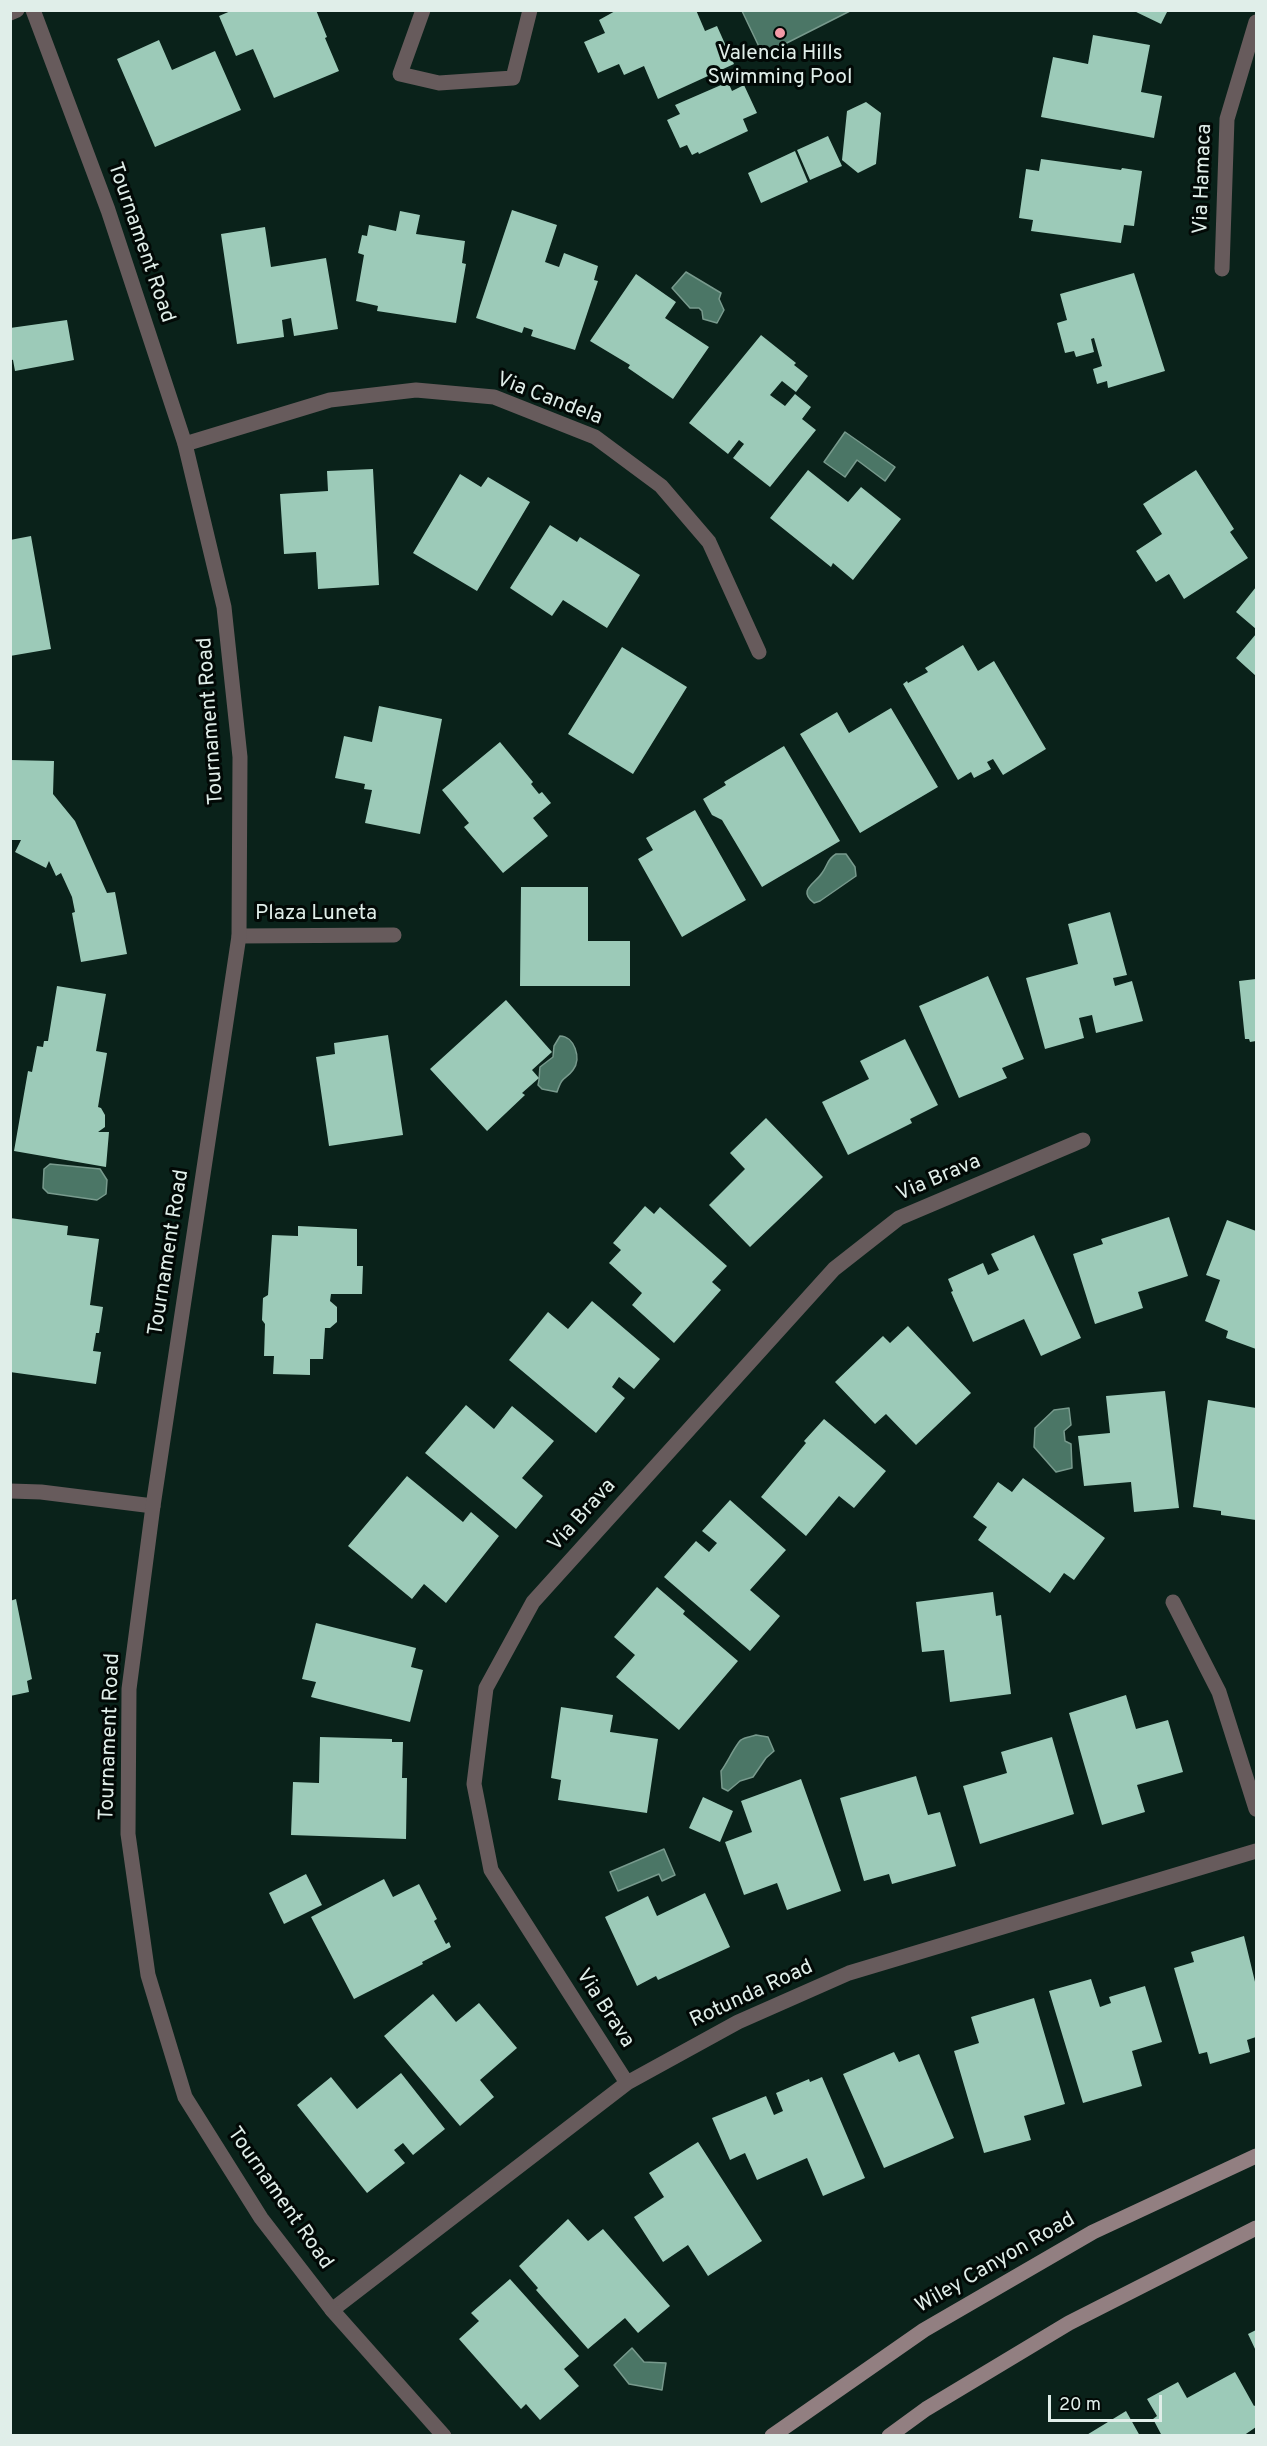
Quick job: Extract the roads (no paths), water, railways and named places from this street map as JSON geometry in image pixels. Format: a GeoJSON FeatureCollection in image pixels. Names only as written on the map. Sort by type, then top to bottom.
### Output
{"type":"FeatureCollection","features":[{"type":"Feature","properties":{"kind":"main road","name":"Wiley Canyon Road"},"geometry":{"type":"LineString","coordinates":[[772,2436],[924,2330],[1053,2255],[1093,2232],[1257,2156]]}},
{"type":"Feature","properties":{"kind":"main road"},"geometry":{"type":"LineString","coordinates":[[889,2436],[927,2409],[1070,2323],[1257,2228]]}},
{"type":"Feature","properties":{"kind":"street"},"geometry":{"type":"LineString","coordinates":[[10,13],[17,10]]}},
{"type":"Feature","properties":{"kind":"street","name":"Tournament Road"},"geometry":{"type":"LineString","coordinates":[[33,10],[108,210],[185,444],[224,607],[240,757],[239,936],[153,1506],[129,1689],[128,1834],[148,1975],[185,2097],[261,2218],[333,2310],[444,2436]]}},
{"type":"Feature","properties":{"kind":"street"},"geometry":{"type":"LineString","coordinates":[[423,10],[400,74],[439,83],[513,78],[530,10]]}},
{"type":"Feature","properties":{"kind":"street","name":"Via Hamaca"},"geometry":{"type":"LineString","coordinates":[[1222,269],[1227,118],[1257,22]]}},
{"type":"Feature","properties":{"kind":"street","name":"Via Candela"},"geometry":{"type":"LineString","coordinates":[[185,444],[330,400],[416,390],[494,397],[595,437],[661,486],[709,542],[759,652]]}},
{"type":"Feature","properties":{"kind":"street","name":"Plaza Luneta"},"geometry":{"type":"LineString","coordinates":[[239,936],[394,935]]}},
{"type":"Feature","properties":{"kind":"street","name":"Via Brava"},"geometry":{"type":"LineString","coordinates":[[627,2084],[491,1870],[474,1784],[486,1688],[533,1602],[834,1269],[898,1218],[1083,1140]]}},
{"type":"Feature","properties":{"kind":"street"},"geometry":{"type":"LineString","coordinates":[[10,1491],[41,1492],[153,1506]]}},
{"type":"Feature","properties":{"kind":"street"},"geometry":{"type":"LineString","coordinates":[[1173,1602],[1219,1692],[1257,1809]]}},
{"type":"Feature","properties":{"kind":"street","name":"Rotunda Road"},"geometry":{"type":"LineString","coordinates":[[333,2310],[627,2084],[738,2022],[849,1973],[1257,1851]]}},
{"type":"Feature","properties":{"kind":"place","name":"Valencia Hills Swimming Pool"},"geometry":{"type":"Point","coordinates":[780,33]}}]}
